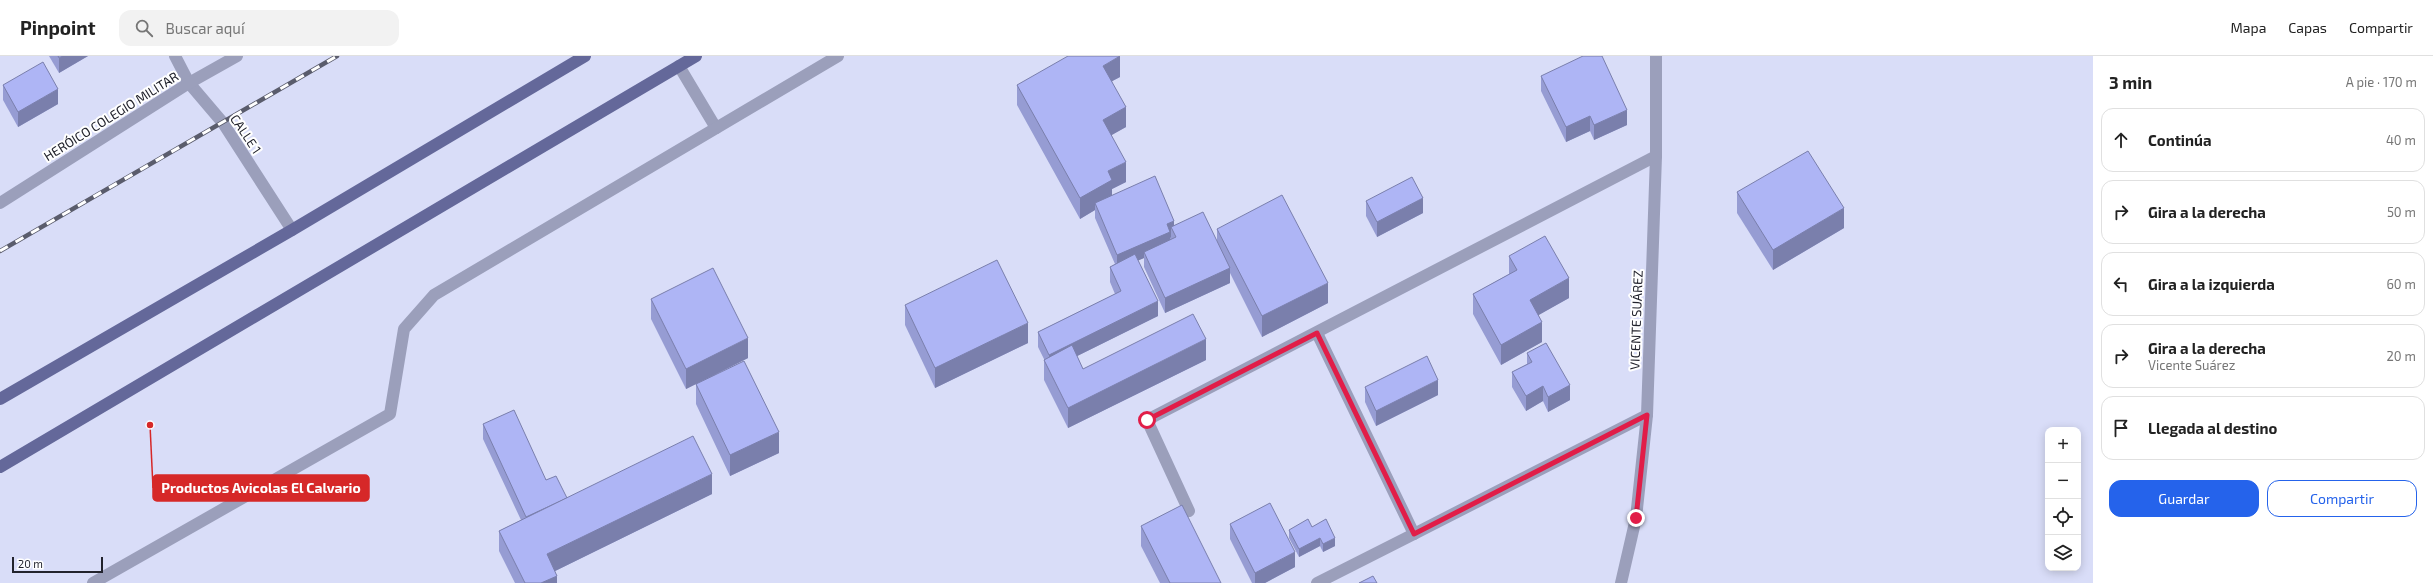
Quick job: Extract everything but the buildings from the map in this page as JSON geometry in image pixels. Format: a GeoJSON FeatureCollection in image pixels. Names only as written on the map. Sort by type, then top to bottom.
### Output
{"type":"FeatureCollection","features":[{"type":"Feature","properties":{"kind":"main road"},"geometry":{"type":"LineString","coordinates":[[0,399],[292,230],[585,56]]}},
{"type":"Feature","properties":{"kind":"main road"},"geometry":{"type":"LineString","coordinates":[[0,467],[696,56]]}},
{"type":"Feature","properties":{"kind":"street","name":"CALLE 1"},"geometry":{"type":"LineString","coordinates":[[176,56],[189,83],[223,124],[292,230]]}},
{"type":"Feature","properties":{"kind":"street","name":"HERÓICO COLEGIO MILITAR"},"geometry":{"type":"LineString","coordinates":[[0,203],[189,83],[238,56]]}},
{"type":"Feature","properties":{"kind":"street"},"geometry":{"type":"LineString","coordinates":[[93,583],[390,414],[404,329],[434,295],[838,56]]}},
{"type":"Feature","properties":{"kind":"street","name":"VICENTE SUÁREZ"},"geometry":{"type":"LineString","coordinates":[[1621,583],[1636,518],[1647,415],[1659,58]]}},
{"type":"Feature","properties":{"kind":"street"},"geometry":{"type":"LineString","coordinates":[[679,66],[716,128]]}},
{"type":"Feature","properties":{"kind":"street"},"geometry":{"type":"LineString","coordinates":[[1189,511],[1147,420],[1656,156]]}},
{"type":"Feature","properties":{"kind":"street"},"geometry":{"type":"LineString","coordinates":[[1317,333],[1414,534]]}},
{"type":"Feature","properties":{"kind":"street"},"geometry":{"type":"LineString","coordinates":[[1317,583],[1647,415]]}},
{"type":"Feature","properties":{"kind":"railway"},"geometry":{"type":"LineString","coordinates":[[0,251],[337,56]]}},
{"type":"Feature","properties":{"kind":"place","name":"Productos Avicolas El Calvario"},"geometry":{"type":"Point","coordinates":[150,425]}},
{"type":"Feature","properties":{"kind":"route"},"geometry":{"type":"LineString","coordinates":[[1147,420],[1317,333],[1414,534],[1647,415],[1636,518]]}}]}
